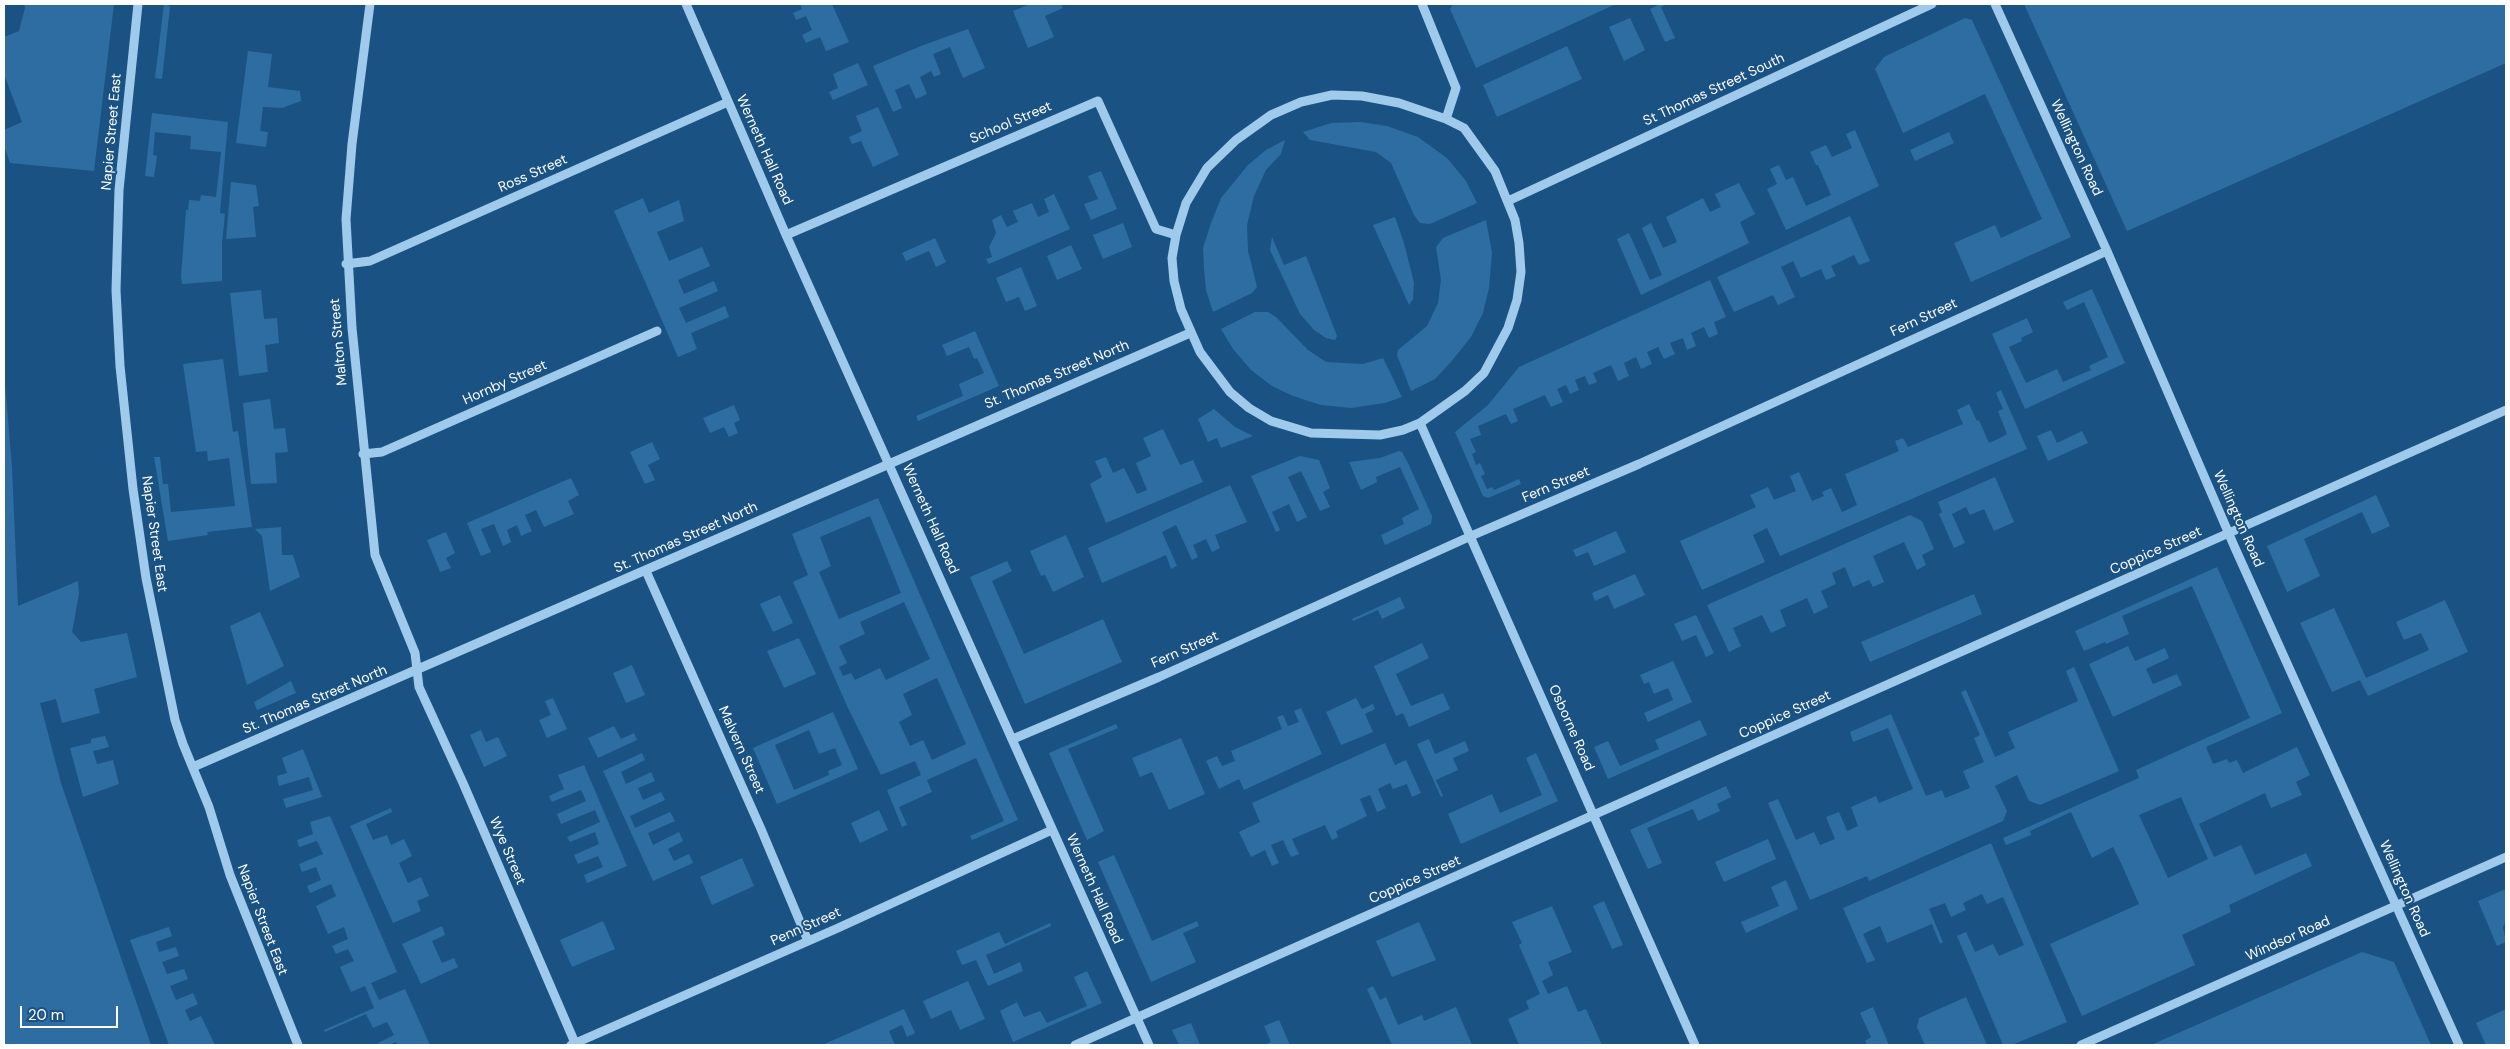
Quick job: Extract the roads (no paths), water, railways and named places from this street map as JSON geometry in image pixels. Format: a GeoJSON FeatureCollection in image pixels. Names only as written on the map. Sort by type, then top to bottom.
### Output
{"type":"FeatureCollection","features":[{"type":"Feature","properties":{"kind":"street","name":"Napier Street East"},"geometry":{"type":"LineString","coordinates":[[138,4],[119,190],[116,290],[120,366],[133,489],[146,578],[175,720],[209,807],[230,875],[298,1045]]}},
{"type":"Feature","properties":{"kind":"street","name":"Malton Street"},"geometry":{"type":"LineString","coordinates":[[370,4],[347,190],[346,264],[375,555],[414,648],[418,670]]}},
{"type":"Feature","properties":{"kind":"street","name":"Werneth Hall Road"},"geometry":{"type":"LineString","coordinates":[[686,4],[786,235],[1150,1045]]}},
{"type":"Feature","properties":{"kind":"street"},"geometry":{"type":"LineString","coordinates":[[1422,4],[1456,88],[1446,119]]}},
{"type":"Feature","properties":{"kind":"street","name":"St Thomas Street South"},"geometry":{"type":"LineString","coordinates":[[1508,201],[1932,4]]}},
{"type":"Feature","properties":{"kind":"street","name":"Wellington Road"},"geometry":{"type":"LineString","coordinates":[[1995,4],[2107,251],[2229,534],[2459,1045]]}},
{"type":"Feature","properties":{"kind":"street"},"geometry":{"type":"LineString","coordinates":[[1332,95],[1362,96],[1399,103],[1446,119],[1464,128],[1476,142],[1495,171],[1515,220],[1521,272],[1517,300],[1508,328],[1484,372],[1458,397],[1420,423],[1403,430],[1380,435],[1331,436],[1312,433],[1271,421],[1250,408],[1230,392],[1200,352],[1181,309],[1174,281],[1172,258],[1176,235],[1186,203],[1207,168],[1236,140],[1272,115],[1301,102],[1332,95]]}},
{"type":"Feature","properties":{"kind":"street","name":"School Street"},"geometry":{"type":"LineString","coordinates":[[786,235],[1098,101],[1156,229],[1176,235]]}},
{"type":"Feature","properties":{"kind":"street","name":"Ross Street"},"geometry":{"type":"LineString","coordinates":[[346,264],[370,261],[728,102]]}},
{"type":"Feature","properties":{"kind":"street","name":"Fern Street"},"geometry":{"type":"LineString","coordinates":[[1012,739],[1159,677],[1471,536],[1640,464],[2107,251]]}},
{"type":"Feature","properties":{"kind":"street","name":"Hornby Street"},"geometry":{"type":"LineString","coordinates":[[364,454],[386,450],[657,331]]}},
{"type":"Feature","properties":{"kind":"street","name":"St. Thomas Street North"},"geometry":{"type":"LineString","coordinates":[[193,767],[1190,333]]}},
{"type":"Feature","properties":{"kind":"street","name":"Coppice Street"},"geometry":{"type":"LineString","coordinates":[[1075,1045],[1596,816],[1751,745],[2506,410]]}},
{"type":"Feature","properties":{"kind":"street","name":"Osborne Road"},"geometry":{"type":"LineString","coordinates":[[1420,423],[1596,816],[1695,1045]]}},
{"type":"Feature","properties":{"kind":"street","name":"Malvern Street"},"geometry":{"type":"LineString","coordinates":[[646,571],[757,820],[808,941]]}},
{"type":"Feature","properties":{"kind":"street","name":"Wye Street"},"geometry":{"type":"LineString","coordinates":[[418,670],[419,687],[463,784],[572,1044]]}},
{"type":"Feature","properties":{"kind":"street","name":"Penn Street"},"geometry":{"type":"LineString","coordinates":[[572,1044],[808,941],[1052,830]]}},
{"type":"Feature","properties":{"kind":"street","name":"Windsor Road"},"geometry":{"type":"LineString","coordinates":[[2081,1045],[2506,857]]}}]}
